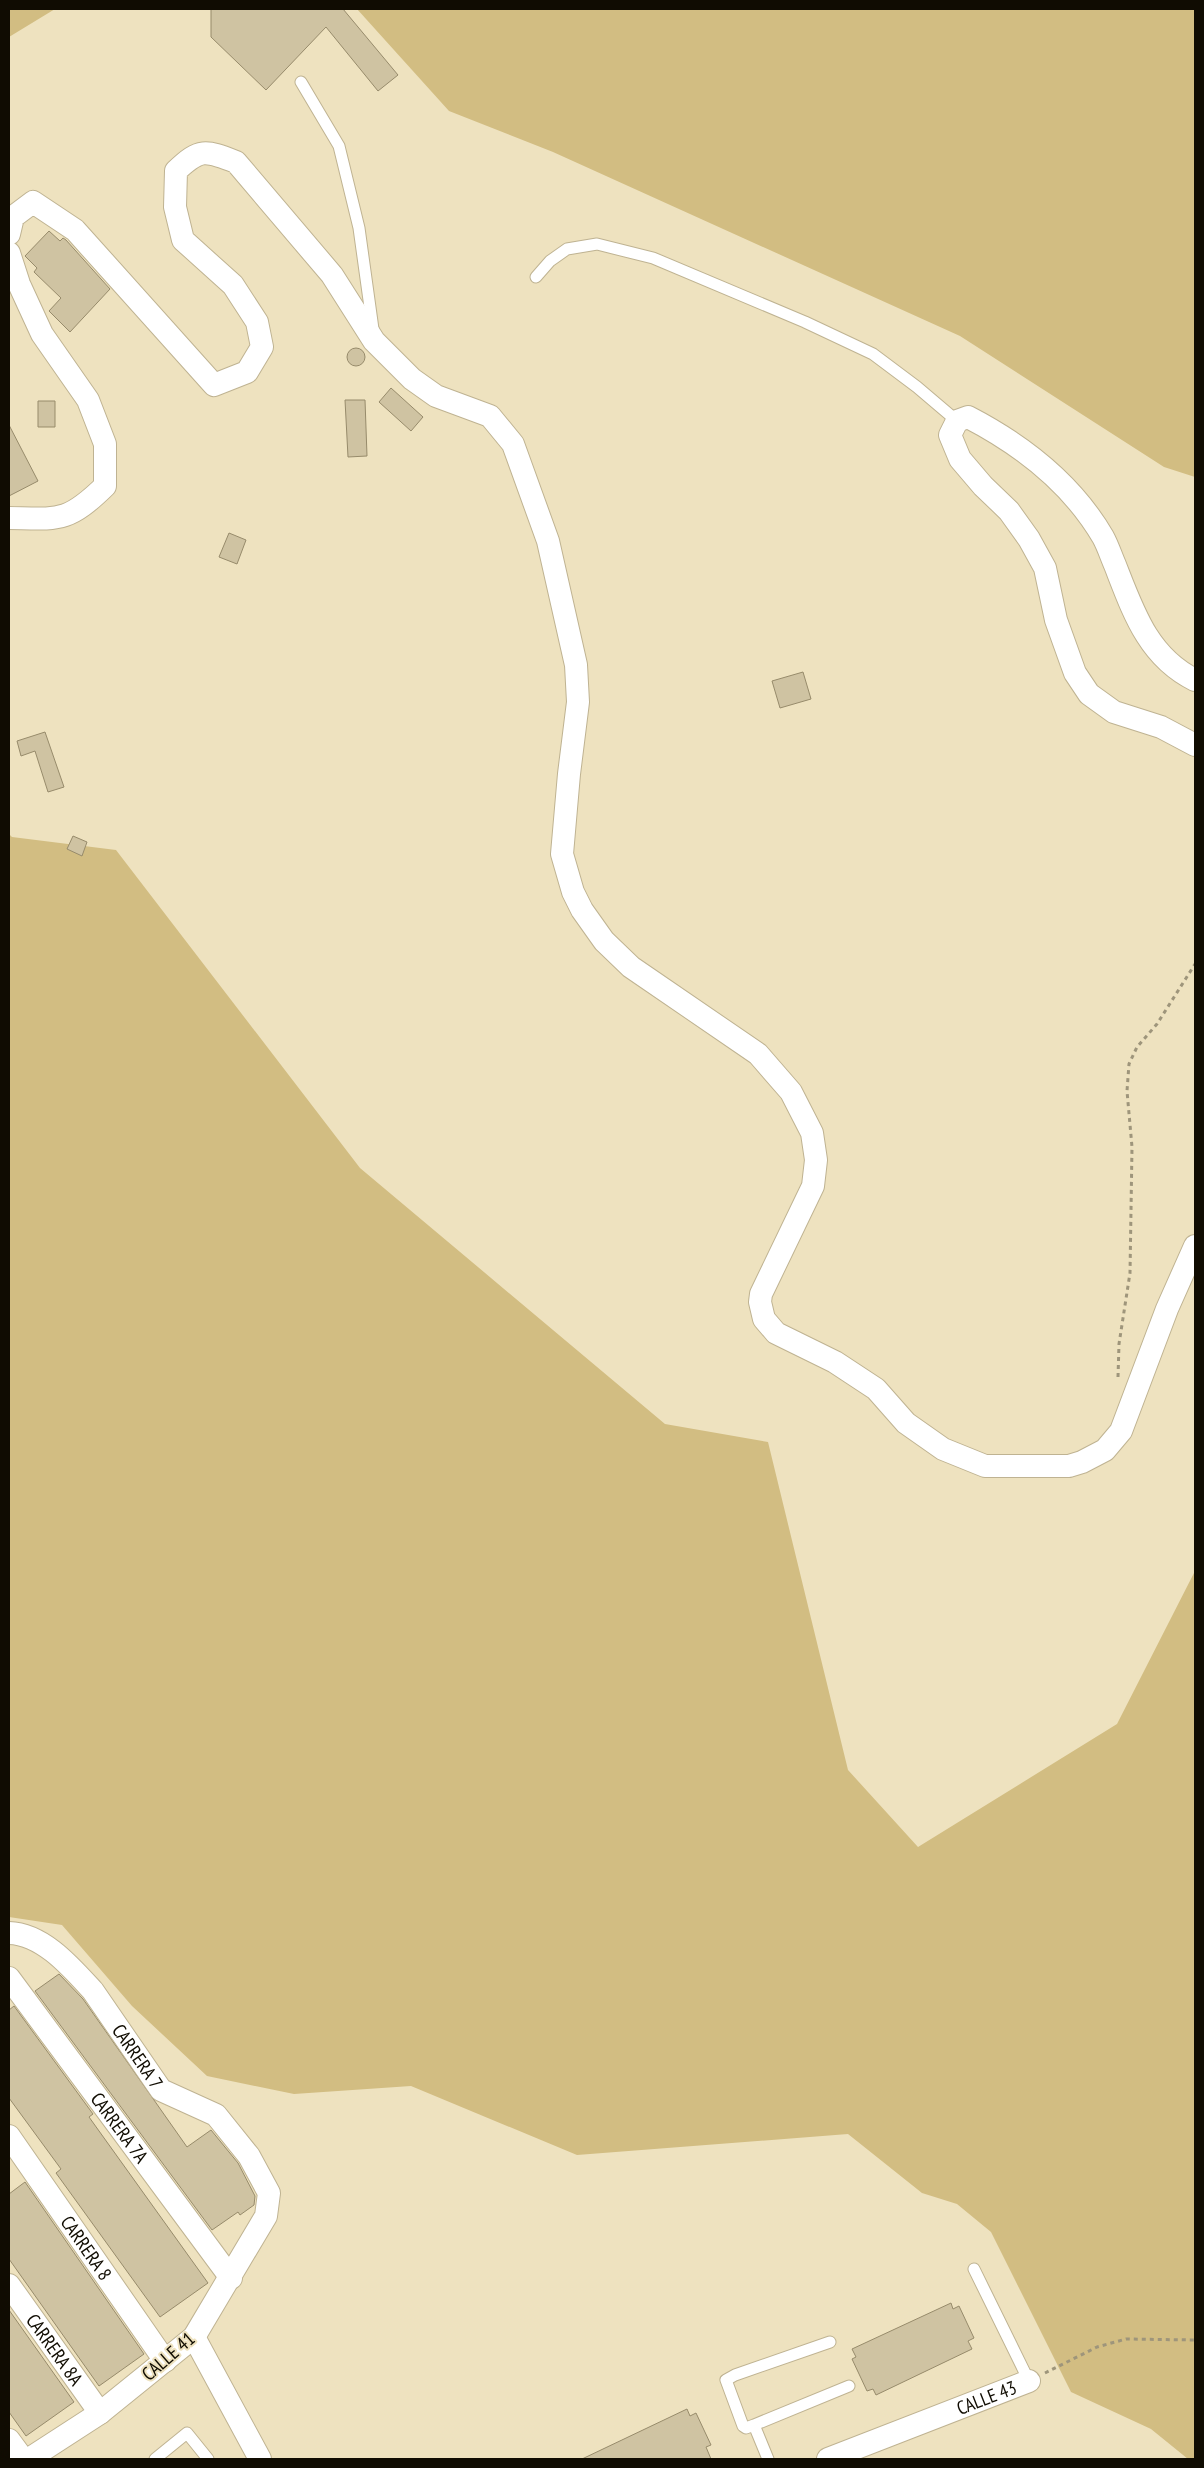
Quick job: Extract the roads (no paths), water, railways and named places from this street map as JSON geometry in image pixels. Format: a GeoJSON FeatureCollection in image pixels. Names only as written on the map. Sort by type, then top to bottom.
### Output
{"type":"FeatureCollection","features":[{"type":"Feature","properties":{"kind":"street"},"geometry":{"type":"LineString","coordinates":[[9,234],[13,217],[33,202],[75,230],[214,385],[247,372],[262,347],[257,322],[234,285],[183,240],[175,207],[176,171],[193,155],[213,153],[236,162],[332,276],[374,341],[412,379],[436,396],[490,416],[513,444],[530,486],[548,541],[576,665],[578,702],[562,854],[573,892],[582,910],[604,941],[631,967],[745,1044],[770,1065],[791,1092],[812,1133],[816,1160],[813,1186],[761,1294],[761,1311],[769,1327],[784,1338],[835,1362],[876,1390],[890,1407],[924,1437],[964,1458],[985,1466],[1069,1466],[1082,1462],[1105,1450],[1114,1441],[1127,1420],[1167,1310],[1195,1246]]}},
{"type":"Feature","properties":{"kind":"street"},"geometry":{"type":"LineString","coordinates":[[9,253],[19,284],[42,334],[88,400],[105,444],[105,486],[85,506],[59,519],[9,518]]}},
{"type":"Feature","properties":{"kind":"street"},"geometry":{"type":"LineString","coordinates":[[1195,680],[1174,667],[1149,642],[1139,626],[1104,538],[1064,487],[1024,451],[993,430],[968,417],[957,421],[950,435],[960,459],[983,486],[1009,511],[1029,539],[1045,568],[1056,620],[1075,673],[1089,694],[1114,712],[1160,727],[1195,745]]}},
{"type":"Feature","properties":{"kind":"street","name":"CARRERA 7"},"geometry":{"type":"LineString","coordinates":[[9,1933],[35,1938],[93,1991],[161,2090],[216,2115],[244,2149],[269,2193],[266,2216]]}},
{"type":"Feature","properties":{"kind":"street","name":"CARRERA 7A"},"geometry":{"type":"LineString","coordinates":[[9,1978],[231,2278]]}},
{"type":"Feature","properties":{"kind":"street","name":"CARRERA 8"},"geometry":{"type":"LineString","coordinates":[[9,2136],[165,2361]]}},
{"type":"Feature","properties":{"kind":"street","name":"CALLE 41"},"geometry":{"type":"LineString","coordinates":[[30,2459],[100,2413],[194,2337],[231,2278],[266,2216]]}},
{"type":"Feature","properties":{"kind":"street","name":"CARRERA 8A"},"geometry":{"type":"LineString","coordinates":[[9,2285],[100,2413]]}},
{"type":"Feature","properties":{"kind":"street"},"geometry":{"type":"LineString","coordinates":[[194,2337],[260,2459]]}},
{"type":"Feature","properties":{"kind":"street","name":"CALLE 43"},"geometry":{"type":"LineString","coordinates":[[828,2459],[1029,2381]]}},
{"type":"Feature","properties":{"kind":"street"},"geometry":{"type":"LineString","coordinates":[[9,2440],[22,2459]]}},
{"type":"Feature","properties":{"kind":"lane"},"geometry":{"type":"LineString","coordinates":[[301,82],[339,146],[359,228],[374,341]]}},
{"type":"Feature","properties":{"kind":"lane"},"geometry":{"type":"LineString","coordinates":[[536,277],[550,261],[568,249],[598,244],[652,258],[805,322],[873,354],[917,387],[957,421]]}},
{"type":"Feature","properties":{"kind":"lane","name":"CALLE 43"},"geometry":{"type":"LineString","coordinates":[[974,2269],[1029,2381]]}},
{"type":"Feature","properties":{"kind":"lane"},"geometry":{"type":"LineString","coordinates":[[830,2342],[735,2375],[726,2380],[743,2426],[746,2428],[754,2425],[849,2386]]}},
{"type":"Feature","properties":{"kind":"lane"},"geometry":{"type":"LineString","coordinates":[[754,2425],[768,2459]]}},
{"type":"Feature","properties":{"kind":"lane"},"geometry":{"type":"LineString","coordinates":[[156,2459],[187,2433],[208,2459]]}}]}
